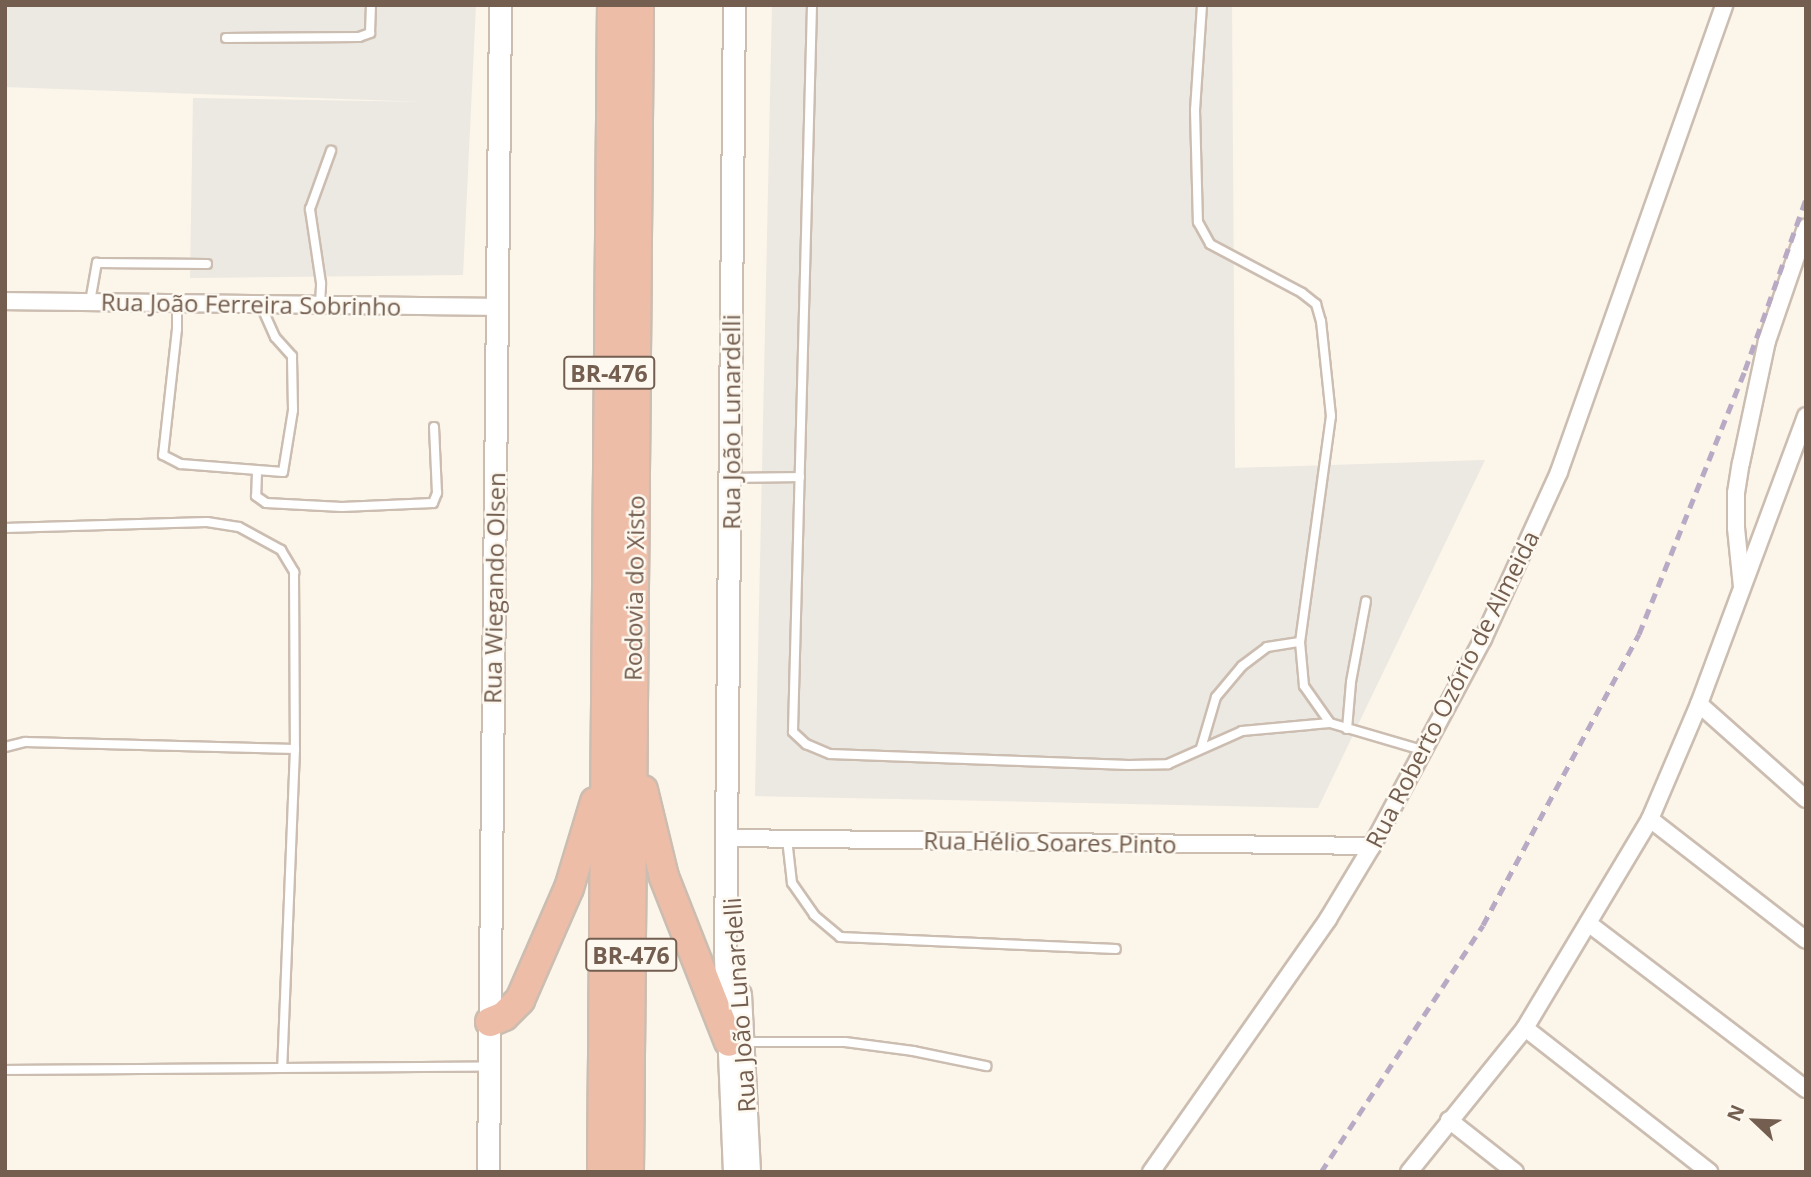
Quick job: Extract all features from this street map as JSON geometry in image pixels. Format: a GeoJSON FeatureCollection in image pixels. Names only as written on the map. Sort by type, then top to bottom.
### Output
{"type":"FeatureCollection","features":[{"type":"Feature","properties":{"kind":"highway","name":"Rodovia do Xisto"},"geometry":{"type":"LineString","coordinates":[[612,5],[619,739],[629,1172]]}},
{"type":"Feature","properties":{"kind":"highway","name":"Rodovia do Xisto"},"geometry":{"type":"LineString","coordinates":[[602,1172],[619,739],[639,5]]}},
{"type":"Feature","properties":{"kind":"highway"},"geometry":{"type":"LineString","coordinates":[[490,1023],[504,1016],[520,1000],[569,888],[619,739]]}},
{"type":"Feature","properties":{"kind":"highway"},"geometry":{"type":"LineString","coordinates":[[619,739],[658,859],[736,1042]]}},
{"type":"Feature","properties":{"kind":"street","name":"Rua Wiegando Olsen"},"geometry":{"type":"LineString","coordinates":[[488,1172],[500,5]]}},
{"type":"Feature","properties":{"kind":"street","name":"Rua João Lunardelli"},"geometry":{"type":"LineString","coordinates":[[734,5],[725,953],[749,1172]]}},
{"type":"Feature","properties":{"kind":"street","name":"Rua Roberto Ozório de Almeida"},"geometry":{"type":"LineString","coordinates":[[1151,1172],[1289,979],[1373,846],[1483,639],[1559,472],[1724,5]]}},
{"type":"Feature","properties":{"kind":"street"},"geometry":{"type":"LineString","coordinates":[[1743,590],[1736,528],[1736,493],[1741,463],[1767,341],[1806,228]]}},
{"type":"Feature","properties":{"kind":"street","name":"Rua João Ferreira Sobrinho"},"geometry":{"type":"LineString","coordinates":[[5,302],[497,307]]}},
{"type":"Feature","properties":{"kind":"street"},"geometry":{"type":"LineString","coordinates":[[1409,1172],[1525,1028],[1650,818],[1699,704],[1802,443],[1806,416]]}},
{"type":"Feature","properties":{"kind":"street"},"geometry":{"type":"LineString","coordinates":[[1699,704],[1806,799]]}},
{"type":"Feature","properties":{"kind":"street"},"geometry":{"type":"LineString","coordinates":[[1650,818],[1806,940]]}},
{"type":"Feature","properties":{"kind":"street","name":"Rua Hélio Soares Pinto"},"geometry":{"type":"LineString","coordinates":[[728,838],[1373,846]]}},
{"type":"Feature","properties":{"kind":"street"},"geometry":{"type":"LineString","coordinates":[[1588,923],[1806,1089]]}},
{"type":"Feature","properties":{"kind":"street"},"geometry":{"type":"LineString","coordinates":[[1525,1028],[1709,1172]]}},
{"type":"Feature","properties":{"kind":"street","name":"Rua João Lunardelli"},"geometry":{"type":"LineString","coordinates":[[734,1172],[736,1042]]}},
{"type":"Feature","properties":{"kind":"street"},"geometry":{"type":"LineString","coordinates":[[1449,1120],[1515,1172]]}},
{"type":"Feature","properties":{"kind":"lane"},"geometry":{"type":"LineString","coordinates":[[226,38],[359,37],[370,33],[371,5]]}},
{"type":"Feature","properties":{"kind":"lane"},"geometry":{"type":"LineString","coordinates":[[811,5],[793,733],[806,744],[830,754],[1129,765],[1168,764],[1242,731],[1330,723],[1425,751]]}},
{"type":"Feature","properties":{"kind":"lane"},"geometry":{"type":"LineString","coordinates":[[1202,5],[1195,110],[1198,222],[1210,244],[1302,292],[1316,304],[1321,321],[1331,416],[1300,642],[1304,686],[1330,723]]}},
{"type":"Feature","properties":{"kind":"lane"},"geometry":{"type":"LineString","coordinates":[[320,305],[321,283],[310,209],[331,151]]}},
{"type":"Feature","properties":{"kind":"lane"},"geometry":{"type":"LineString","coordinates":[[90,302],[97,263],[207,264]]}},
{"type":"Feature","properties":{"kind":"lane"},"geometry":{"type":"LineString","coordinates":[[177,303],[177,329],[163,455],[181,464],[283,472],[293,410],[292,356],[275,337],[261,304]]}},
{"type":"Feature","properties":{"kind":"lane"},"geometry":{"type":"LineString","coordinates":[[257,472],[256,496],[266,503],[342,507],[433,503],[437,493],[434,427]]}},
{"type":"Feature","properties":{"kind":"lane"},"geometry":{"type":"LineString","coordinates":[[731,478],[800,477]]}},
{"type":"Feature","properties":{"kind":"lane"},"geometry":{"type":"LineString","coordinates":[[5,528],[207,522],[239,527],[281,550],[294,572],[295,749],[282,1068]]}},
{"type":"Feature","properties":{"kind":"lane"},"geometry":{"type":"LineString","coordinates":[[1348,729],[1351,682],[1366,601]]}},
{"type":"Feature","properties":{"kind":"lane"},"geometry":{"type":"LineString","coordinates":[[1201,748],[1216,697],[1242,666],[1267,647],[1300,642]]}},
{"type":"Feature","properties":{"kind":"lane"},"geometry":{"type":"LineString","coordinates":[[5,747],[25,742],[295,749]]}},
{"type":"Feature","properties":{"kind":"lane"},"geometry":{"type":"LineString","coordinates":[[787,839],[792,883],[814,915],[840,937],[1116,949]]}},
{"type":"Feature","properties":{"kind":"lane"},"geometry":{"type":"LineString","coordinates":[[736,1042],[845,1042],[914,1051],[986,1066]]}},
{"type":"Feature","properties":{"kind":"lane"},"geometry":{"type":"LineString","coordinates":[[5,1070],[489,1067]]}},
{"type":"Feature","properties":{"kind":"shaded area"},"geometry":{"type":"Polygon","coordinates":[[[5,5],[476,5],[463,275],[190,278],[193,98],[426,102],[5,87],[5,5]]]}},
{"type":"Feature","properties":{"kind":"shaded area"},"geometry":{"type":"Polygon","coordinates":[[[772,5],[1232,5],[1235,468],[1485,460],[1318,808],[755,796],[772,5]]]}},
{"type":"Feature","properties":{"kind":"railway"},"geometry":{"type":"LineString","coordinates":[[1321,1172],[1483,925],[1639,634],[1745,370],[1806,199]]}}]}
